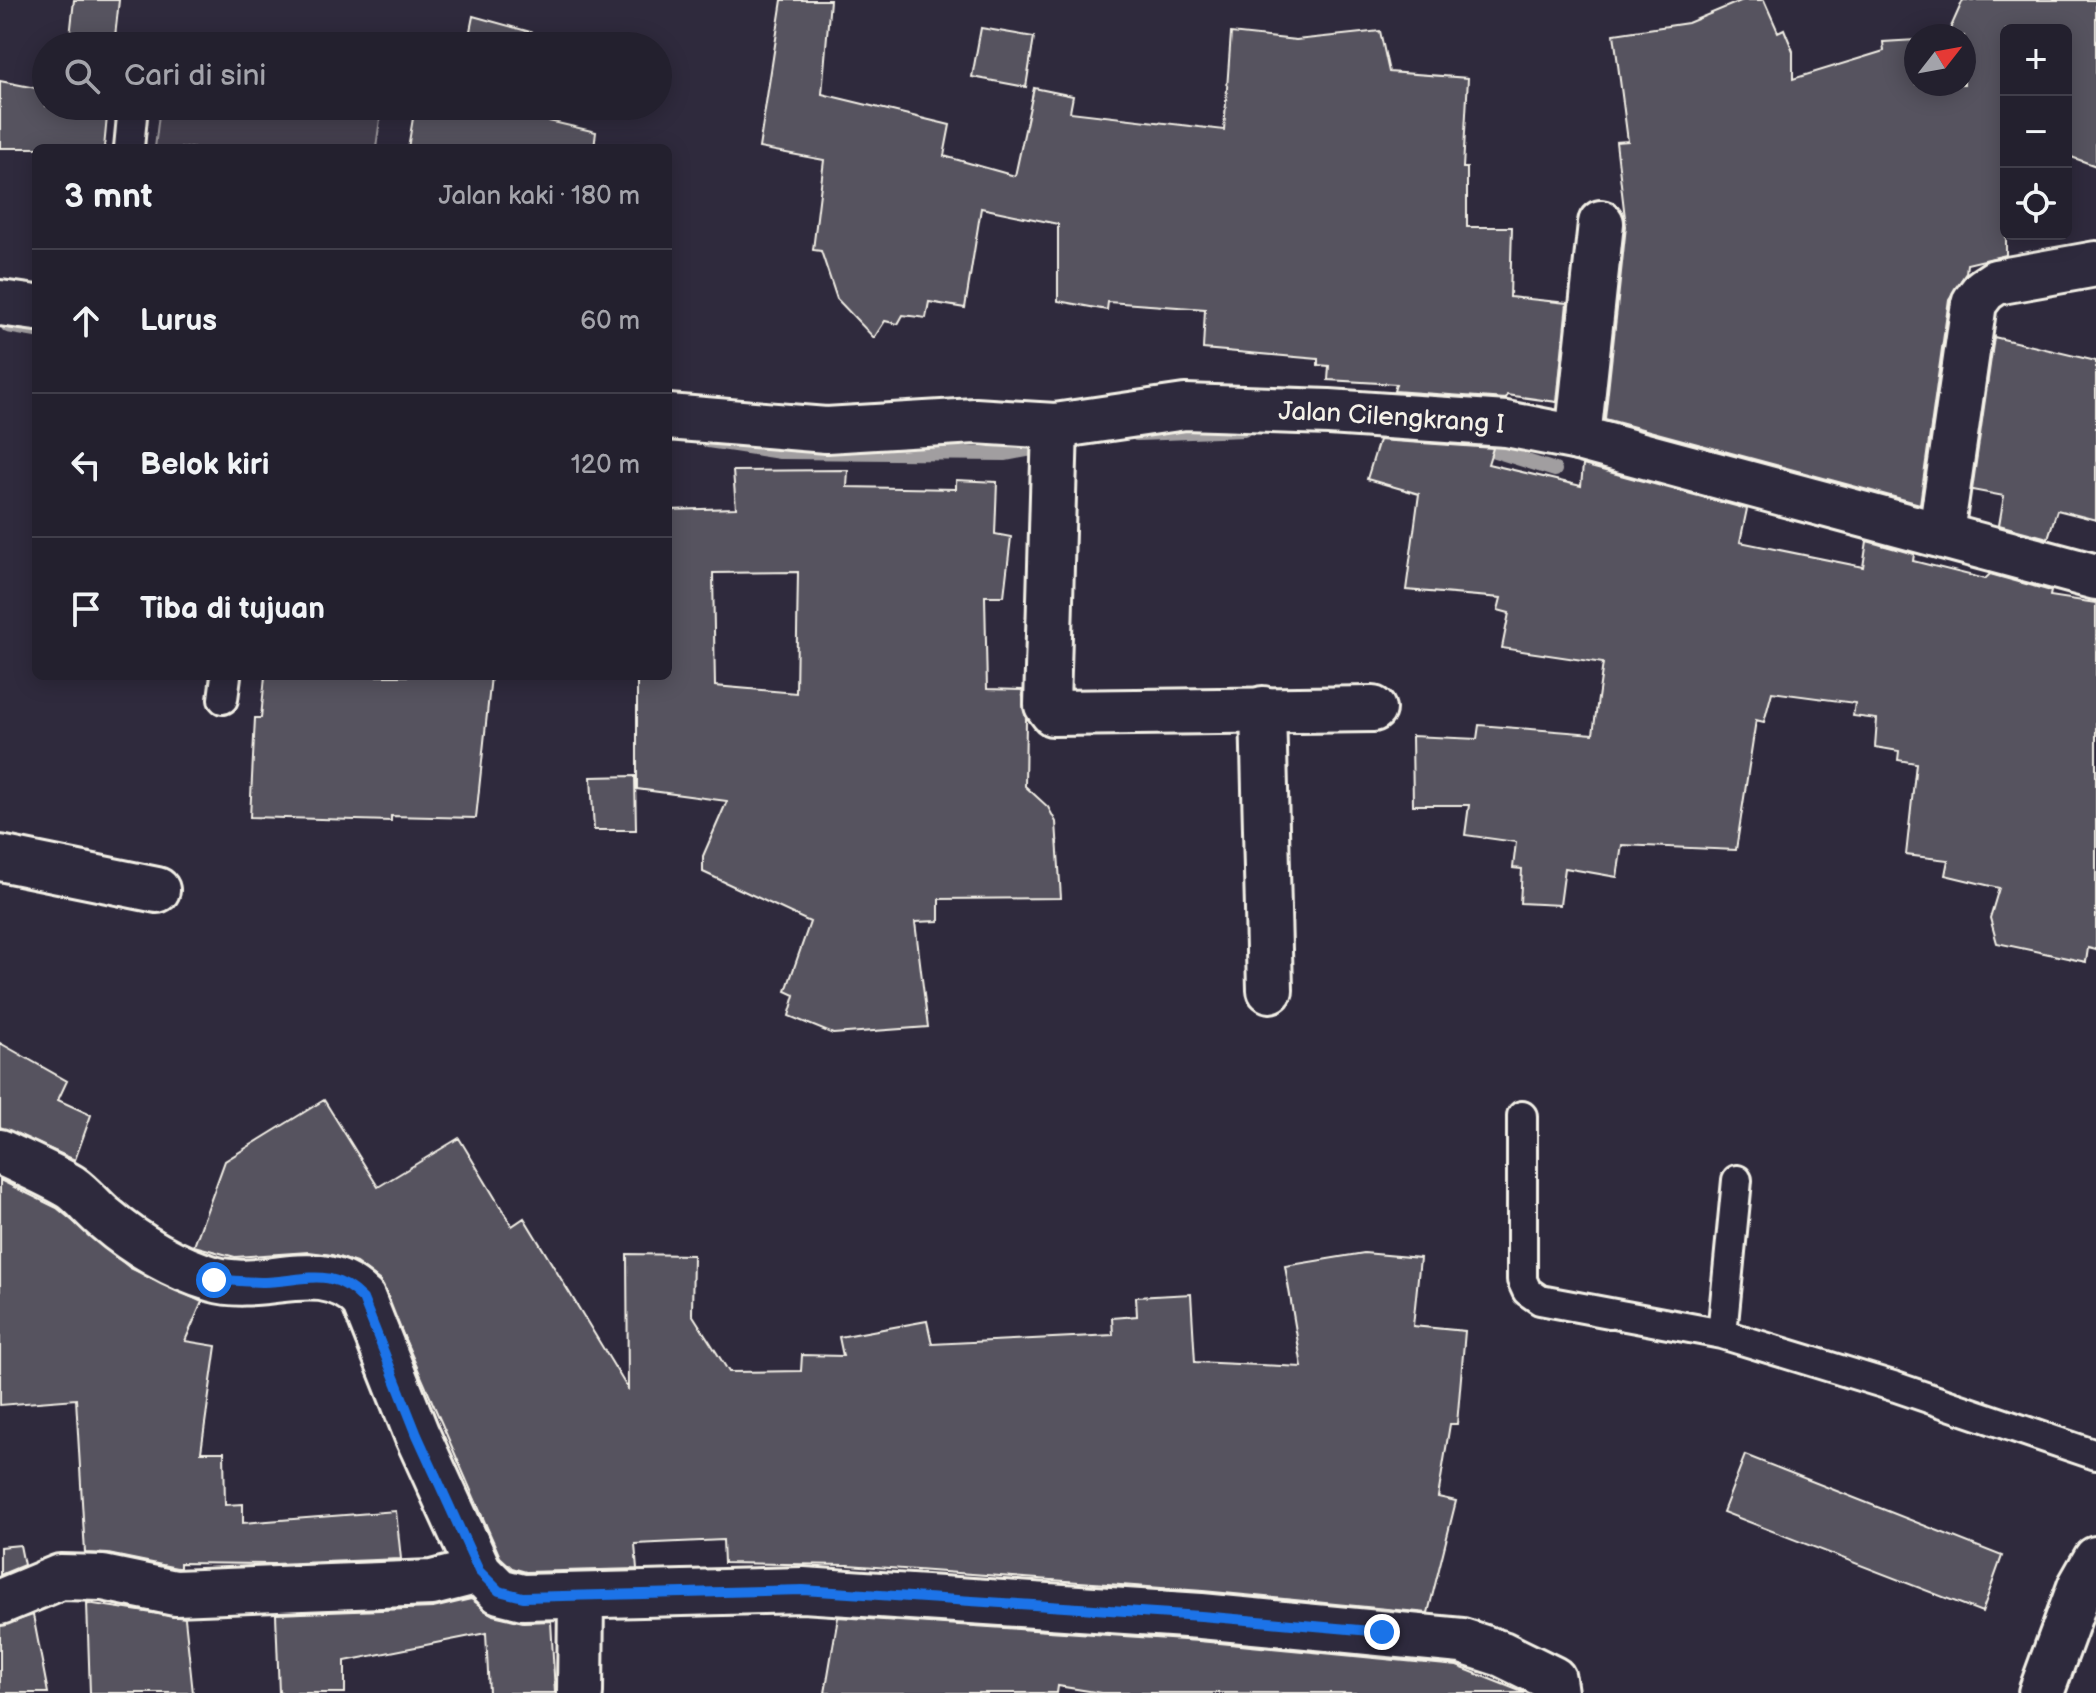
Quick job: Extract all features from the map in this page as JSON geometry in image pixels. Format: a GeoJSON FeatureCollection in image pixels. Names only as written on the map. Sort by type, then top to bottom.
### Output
{"type":"FeatureCollection","features":[{"type":"Feature","properties":{"kind":"street"},"geometry":{"type":"LineString","coordinates":[[1578,438],[1601,223]]}},
{"type":"Feature","properties":{"kind":"street"},"geometry":{"type":"LineString","coordinates":[[1941,533],[1974,303],[1984,290],[1996,282],[2096,264]]}},
{"type":"Feature","properties":{"kind":"street"},"geometry":{"type":"LineString","coordinates":[[0,303],[32,307]]}},
{"type":"Feature","properties":{"kind":"street","name":"Jalan Cilengkrang I"},"geometry":{"type":"LineString","coordinates":[[672,417],[826,430],[975,421],[1055,426],[1185,407],[1329,412],[1506,424],[1578,438],[2096,577]]}},
{"type":"Feature","properties":{"kind":"street"},"geometry":{"type":"LineString","coordinates":[[1055,426],[1049,709],[1053,713],[1373,709]]}},
{"type":"Feature","properties":{"kind":"street"},"geometry":{"type":"LineString","coordinates":[[1263,709],[1270,990]]}},
{"type":"Feature","properties":{"kind":"street"},"geometry":{"type":"LineString","coordinates":[[0,858],[157,890]]}},
{"type":"Feature","properties":{"kind":"street"},"geometry":{"type":"LineString","coordinates":[[0,1152],[73,1188],[107,1221],[149,1251],[214,1280],[266,1282],[314,1276],[348,1284],[363,1299],[417,1435],[479,1571],[499,1591],[581,1597],[803,1590],[1201,1616],[1382,1632],[1462,1641],[1502,1654],[1553,1679],[1555,1693]]}},
{"type":"Feature","properties":{"kind":"street"},"geometry":{"type":"LineString","coordinates":[[2041,1693],[2080,1587],[2096,1559]]}},
{"type":"Feature","properties":{"kind":"street"},"geometry":{"type":"LineString","coordinates":[[0,1602],[60,1577],[103,1578],[175,1593],[432,1583],[479,1571]]}},
{"type":"Feature","properties":{"kind":"street"},"geometry":{"type":"LineString","coordinates":[[580,1693],[581,1597]]}},
{"type":"Feature","properties":{"kind":"lane"},"geometry":{"type":"LineString","coordinates":[[129,144],[132,120]]}},
{"type":"Feature","properties":{"kind":"lane"},"geometry":{"type":"LineString","coordinates":[[1522,1116],[1522,1280],[1527,1291],[1540,1300],[1722,1334],[1896,1387],[2096,1455]]}},
{"type":"Feature","properties":{"kind":"lane"},"geometry":{"type":"LineString","coordinates":[[1722,1334],[1737,1180]]}},
{"type":"Feature","properties":{"kind":"shaded area"},"geometry":{"type":"Polygon","coordinates":[[[158,120],[380,120],[377,144],[155,144],[158,120]]]}},
{"type":"Feature","properties":{"kind":"building"},"geometry":{"type":"Polygon","coordinates":[[[74,0],[119,0],[116,32],[71,32],[74,0]]]}},
{"type":"Feature","properties":{"kind":"building"},"geometry":{"type":"Polygon","coordinates":[[[782,0],[830,0],[822,94],[950,125],[944,156],[1015,176],[1034,88],[1073,96],[1070,112],[1224,130],[1231,33],[1296,40],[1380,31],[1389,72],[1468,78],[1463,168],[1467,168],[1467,227],[1512,227],[1510,297],[1567,303],[1557,402],[1507,395],[1506,399],[1394,391],[1396,384],[1328,380],[1329,366],[1318,365],[1318,359],[1203,349],[1205,309],[1108,302],[1107,310],[1058,301],[1058,224],[981,208],[965,308],[929,302],[926,318],[903,315],[898,324],[885,321],[874,338],[837,299],[821,251],[813,250],[824,160],[759,148],[782,0]]]}},
{"type":"Feature","properties":{"kind":"building"},"geometry":{"type":"Polygon","coordinates":[[[1743,0],[1764,0],[1778,32],[1784,29],[1793,51],[1793,79],[1884,51],[1883,42],[1904,41],[1904,96],[1976,96],[1976,24],[1952,24],[1963,0],[2096,0],[2096,166],[2072,157],[2072,24],[2000,24],[2000,240],[2006,240],[2006,255],[1967,264],[1966,273],[1949,299],[1920,504],[1605,419],[1626,226],[1616,142],[1628,141],[1614,34],[1688,23],[1743,0]]]}},
{"type":"Feature","properties":{"kind":"building"},"geometry":{"type":"Polygon","coordinates":[[[473,16],[530,32],[470,32],[473,16]]]}},
{"type":"Feature","properties":{"kind":"building"},"geometry":{"type":"Polygon","coordinates":[[[981,28],[1034,37],[1026,87],[972,77],[981,28]]]}},
{"type":"Feature","properties":{"kind":"building"},"geometry":{"type":"Polygon","coordinates":[[[0,81],[32,87],[32,120],[107,120],[104,144],[32,144],[32,148],[0,148],[0,81]]]}},
{"type":"Feature","properties":{"kind":"building"},"geometry":{"type":"Polygon","coordinates":[[[413,120],[545,120],[596,132],[594,144],[409,144],[413,120]]]}},
{"type":"Feature","properties":{"kind":"building"},"geometry":{"type":"Polygon","coordinates":[[[1994,337],[2096,361],[2096,520],[2057,510],[2048,538],[1999,525],[2004,496],[1972,490],[1994,337]]]}},
{"type":"Feature","properties":{"kind":"building"},"geometry":{"type":"Polygon","coordinates":[[[1379,440],[1493,448],[1488,464],[1581,486],[1583,465],[1747,509],[1740,542],[1863,567],[1867,541],[1914,554],[1913,561],[1985,579],[1990,574],[2051,591],[2050,596],[2096,603],[2096,950],[2088,948],[2086,962],[1997,943],[1990,918],[1999,888],[1945,875],[1948,860],[1906,855],[1916,763],[1898,760],[1899,751],[1875,747],[1877,719],[1853,716],[1855,703],[1772,692],[1764,722],[1756,720],[1736,850],[1622,845],[1617,877],[1565,868],[1560,905],[1520,903],[1522,869],[1513,868],[1516,842],[1465,835],[1469,805],[1413,805],[1412,736],[1477,739],[1479,725],[1593,734],[1603,663],[1502,648],[1509,613],[1498,610],[1501,598],[1406,590],[1419,494],[1367,479],[1379,440]]]}},
{"type":"Feature","properties":{"kind":"building"},"geometry":{"type":"Polygon","coordinates":[[[848,470],[847,487],[956,489],[956,480],[997,482],[995,534],[1011,537],[1004,596],[985,596],[987,689],[1022,690],[1026,719],[1025,786],[1048,807],[1056,822],[1061,898],[939,899],[939,921],[915,922],[928,1027],[833,1034],[789,1016],[795,995],[786,991],[810,922],[703,872],[703,856],[727,801],[637,789],[637,680],[672,680],[672,510],[736,508],[733,471],[848,470]],[[798,572],[713,573],[715,686],[796,693],[798,572]]]}},
{"type":"Feature","properties":{"kind":"building"},"geometry":{"type":"Polygon","coordinates":[[[265,680],[491,680],[476,818],[391,816],[391,821],[250,817],[255,718],[261,718],[265,680]]]}},
{"type":"Feature","properties":{"kind":"building"},"geometry":{"type":"Polygon","coordinates":[[[635,776],[636,830],[594,830],[591,777],[635,776]]]}},
{"type":"Feature","properties":{"kind":"building"},"geometry":{"type":"Polygon","coordinates":[[[0,1043],[67,1081],[58,1100],[91,1115],[75,1160],[0,1127],[0,1043]]]}},
{"type":"Feature","properties":{"kind":"building"},"geometry":{"type":"Polygon","coordinates":[[[324,1100],[378,1187],[459,1138],[512,1226],[524,1218],[628,1389],[627,1254],[693,1255],[692,1314],[729,1372],[801,1371],[802,1355],[843,1356],[839,1337],[927,1321],[932,1344],[1113,1335],[1112,1318],[1137,1316],[1136,1297],[1191,1294],[1195,1362],[1302,1367],[1285,1266],[1364,1253],[1420,1258],[1413,1326],[1465,1331],[1457,1424],[1450,1424],[1438,1497],[1456,1501],[1428,1613],[1203,1591],[848,1565],[724,1563],[723,1540],[635,1544],[637,1569],[526,1572],[512,1568],[500,1557],[379,1280],[356,1263],[332,1255],[309,1252],[235,1257],[194,1246],[225,1161],[324,1100]]]}},
{"type":"Feature","properties":{"kind":"building"},"geometry":{"type":"Polygon","coordinates":[[[0,1180],[57,1208],[130,1268],[202,1302],[185,1341],[216,1346],[201,1452],[224,1452],[225,1505],[243,1504],[243,1523],[396,1511],[401,1559],[274,1564],[180,1563],[180,1568],[177,1568],[108,1554],[85,1553],[76,1399],[0,1405],[0,1180]]]}},
{"type":"Feature","properties":{"kind":"building"},"geometry":{"type":"Polygon","coordinates":[[[1745,1455],[2002,1556],[1982,1612],[1723,1512],[1745,1455]]]}},
{"type":"Feature","properties":{"kind":"building"},"geometry":{"type":"Polygon","coordinates":[[[20,1545],[24,1565],[0,1575],[0,1547],[20,1545]]]}},
{"type":"Feature","properties":{"kind":"building"},"geometry":{"type":"Polygon","coordinates":[[[471,1599],[493,1615],[523,1622],[551,1621],[555,1693],[489,1693],[486,1633],[345,1661],[345,1693],[279,1693],[276,1614],[433,1608],[471,1599]]]}},
{"type":"Feature","properties":{"kind":"building"},"geometry":{"type":"Polygon","coordinates":[[[87,1603],[185,1618],[193,1693],[90,1693],[87,1603]]]}},
{"type":"Feature","properties":{"kind":"building"},"geometry":{"type":"Polygon","coordinates":[[[33,1615],[48,1693],[0,1693],[0,1626],[33,1615]]]}},
{"type":"Feature","properties":{"kind":"building"},"geometry":{"type":"Polygon","coordinates":[[[838,1617],[1199,1641],[1457,1666],[1525,1693],[1101,1693],[1058,1686],[1057,1693],[825,1693],[838,1617]]]}},
{"type":"Feature","properties":{"kind":"waterway"},"geometry":{"type":"LineString","coordinates":[[8,326],[32,330]]}},
{"type":"Feature","properties":{"kind":"waterway"},"geometry":{"type":"LineString","coordinates":[[1137,434],[1244,430]]}},
{"type":"Feature","properties":{"kind":"waterway"},"geometry":{"type":"LineString","coordinates":[[1460,440],[1555,470]]}},
{"type":"Feature","properties":{"kind":"waterway"},"geometry":{"type":"LineString","coordinates":[[708,441],[780,452],[1005,454],[1043,447]]}},
{"type":"Feature","properties":{"kind":"route"},"geometry":{"type":"LineString","coordinates":[[214,1280],[266,1282],[314,1276],[348,1284],[363,1299],[417,1435],[461,1533],[479,1571],[499,1591],[523,1597],[803,1590],[1201,1616],[1382,1632]]}}]}
